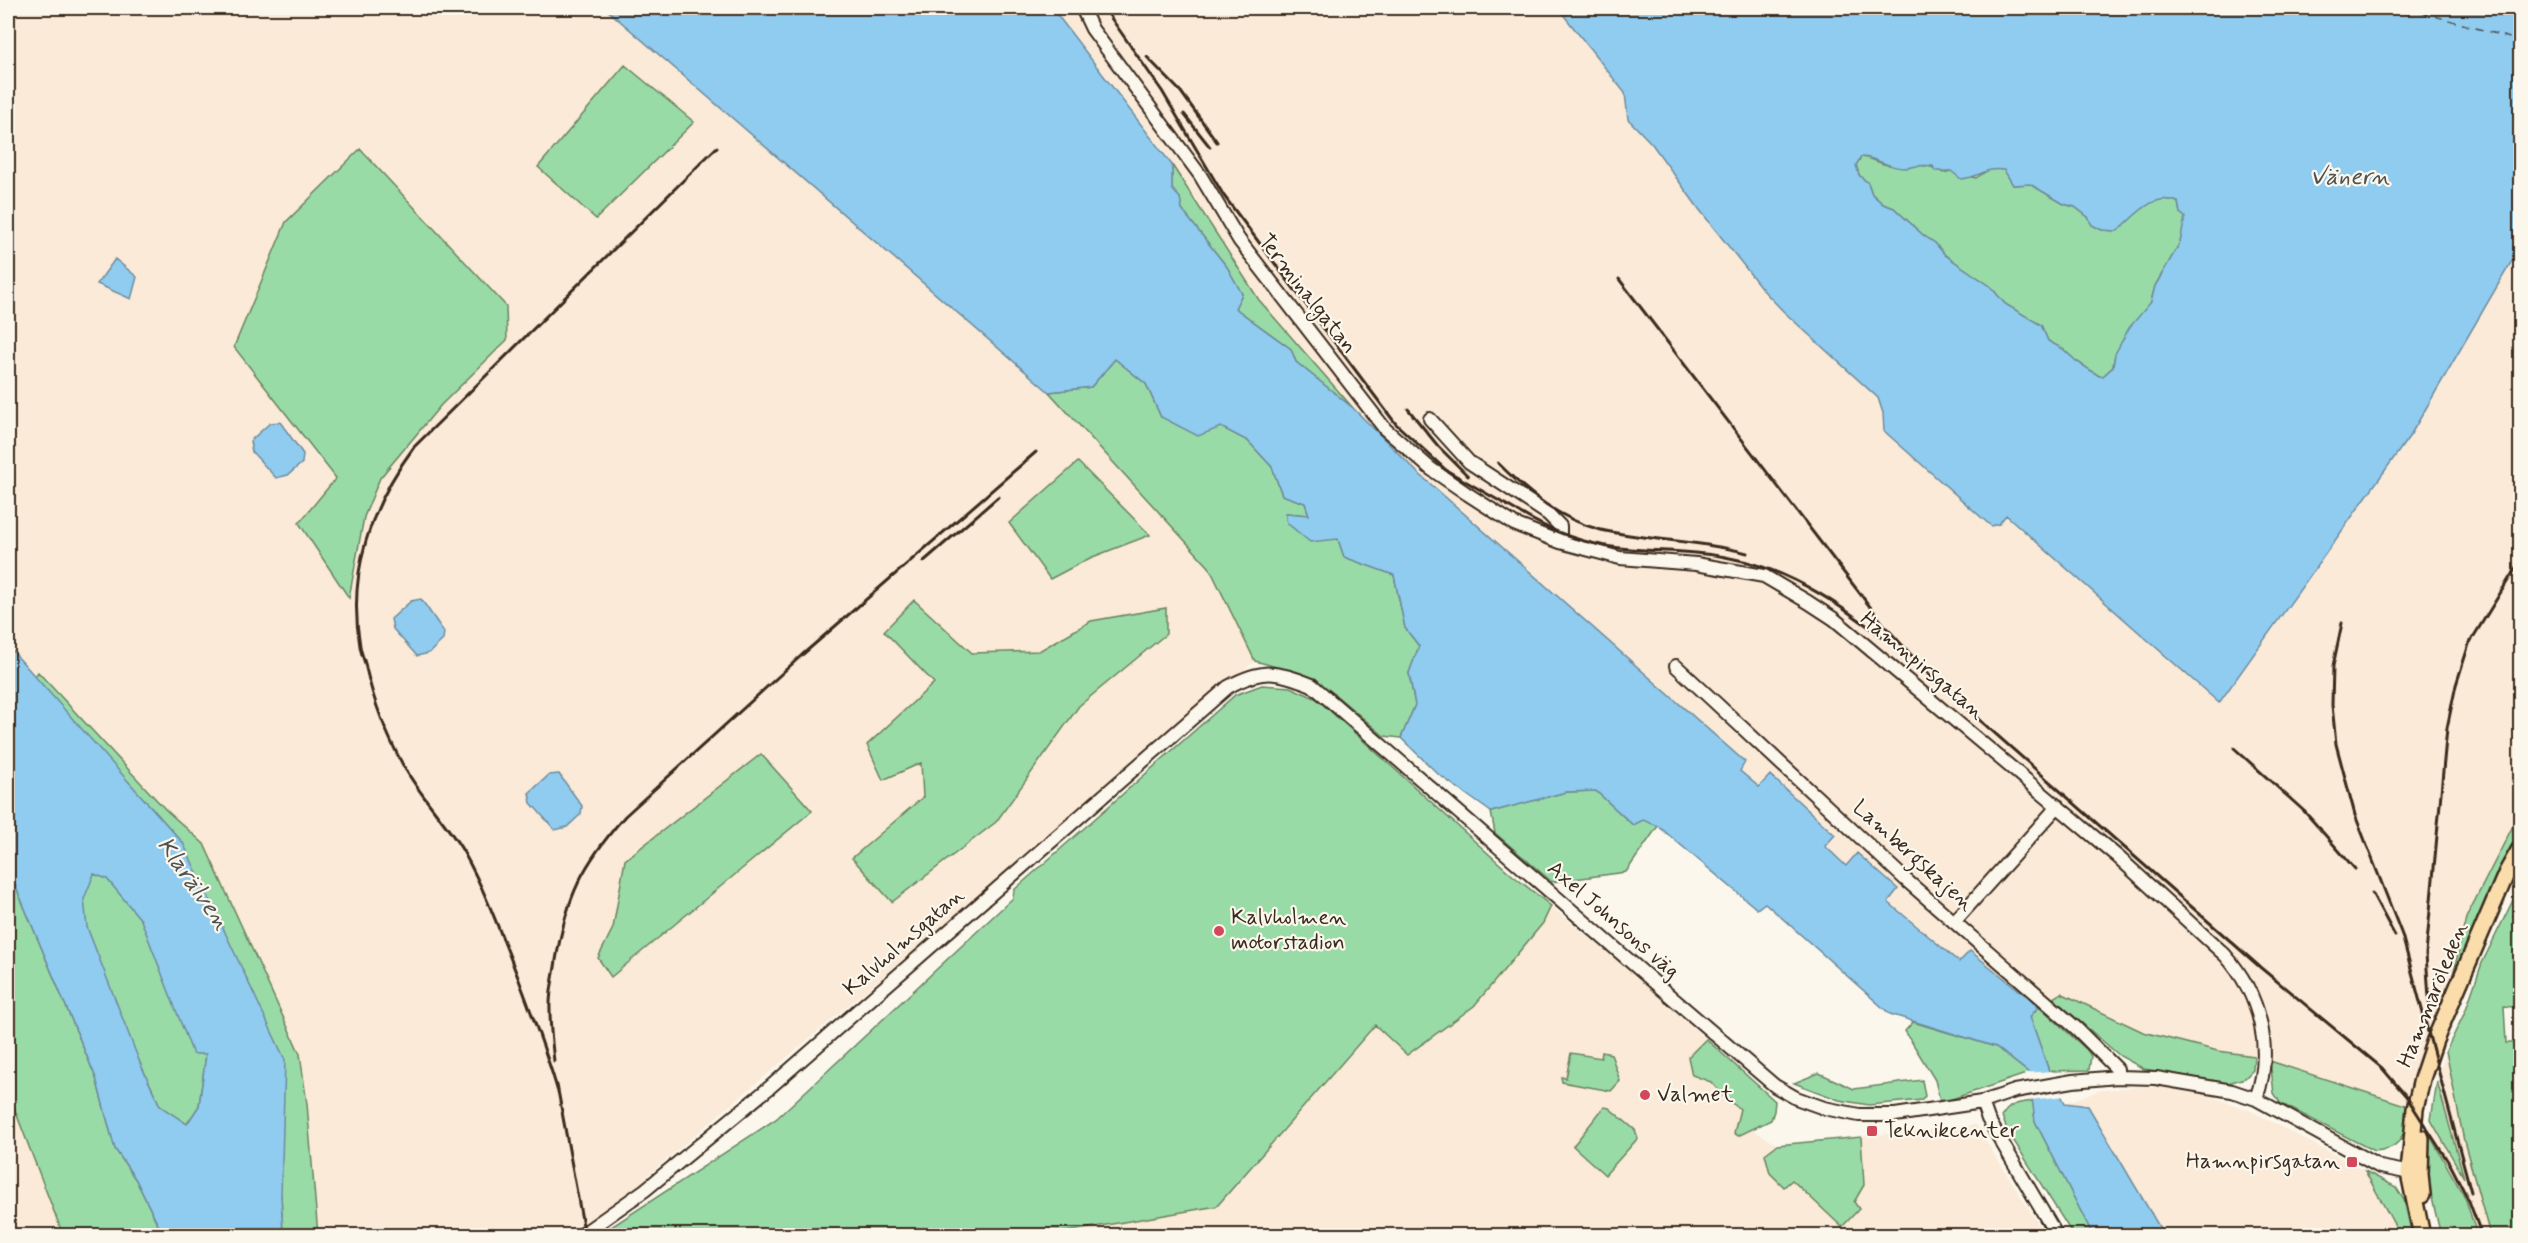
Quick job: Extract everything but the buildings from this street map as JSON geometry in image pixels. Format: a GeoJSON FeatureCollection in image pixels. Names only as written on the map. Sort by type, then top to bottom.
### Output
{"type":"FeatureCollection","features":[{"type":"Feature","properties":{"kind":"main road","name":"Hammaröleden"},"geometry":{"type":"LineString","coordinates":[[2422,1236],[2414,1174],[2415,1109],[2435,1040],[2507,872],[2520,849]]}},
{"type":"Feature","properties":{"kind":"main road","name":"Hammaröleden"},"geometry":{"type":"LineString","coordinates":[[2431,1236],[2414,1174],[2427,1089],[2438,1050],[2494,922],[2520,870]]}},
{"type":"Feature","properties":{"kind":"street","name":"Terminalgatan"},"geometry":{"type":"LineString","coordinates":[[1082,8],[1092,29],[1200,175],[1239,240],[1385,429],[1431,469],[1514,524],[1560,542]]}},
{"type":"Feature","properties":{"kind":"street"},"geometry":{"type":"LineString","coordinates":[[1430,419],[1469,462],[1548,514],[1560,526],[1560,542]]}},
{"type":"Feature","properties":{"kind":"street","name":"Hamnpirsgatan"},"geometry":{"type":"LineString","coordinates":[[1560,542],[1620,558],[1696,564],[1764,576],[1834,619],[2118,857],[2225,955],[2240,972],[2257,1009],[2265,1051],[2256,1099]]}},
{"type":"Feature","properties":{"kind":"street","name":"Lambergskajen"},"geometry":{"type":"LineString","coordinates":[[1676,666],[1954,922],[2076,1028],[2117,1069],[2117,1077]]}},
{"type":"Feature","properties":{"kind":"street","name":"Axel Johnsons väg"},"geometry":{"type":"LineString","coordinates":[[1251,675],[1281,674],[1312,685],[1775,1086],[1796,1098],[1858,1116],[1895,1115],[1982,1102],[2015,1091],[2079,1080],[2156,1077],[2232,1091],[2256,1099],[2380,1167],[2414,1174]]}},
{"type":"Feature","properties":{"kind":"street","name":"Kalvholmsgatan"},"geometry":{"type":"LineString","coordinates":[[580,1236],[645,1190],[769,1088],[1228,687],[1251,675]]}},
{"type":"Feature","properties":{"kind":"street"},"geometry":{"type":"LineString","coordinates":[[1954,922],[2058,806]]}},
{"type":"Feature","properties":{"kind":"street"},"geometry":{"type":"LineString","coordinates":[[1982,1102],[1989,1119],[2057,1236]]}},
{"type":"Feature","properties":{"kind":"shaded area"},"geometry":{"type":"Polygon","coordinates":[[[8,8],[605,8],[1049,392],[1209,567],[1255,661],[648,1175],[597,1235],[318,1236],[307,1104],[300,1054],[204,844],[166,810],[38,673],[34,678],[8,644],[8,8]]]}},
{"type":"Feature","properties":{"kind":"shaded area"},"geometry":{"type":"Polygon","coordinates":[[[1052,8],[1558,8],[1625,93],[1628,119],[1652,144],[1699,209],[1763,290],[1878,398],[1883,413],[1884,431],[1991,526],[2005,515],[2219,702],[2411,434],[2520,247],[2520,812],[2466,918],[2448,997],[2411,1107],[2254,1056],[2218,1051],[2143,1032],[2061,993],[2039,1006],[1970,951],[1960,963],[1888,901],[1898,888],[1857,853],[1846,866],[1824,846],[1834,835],[1770,775],[1759,787],[1740,771],[1745,762],[1417,472],[1353,408],[1259,300],[1160,147],[1052,8]]]}},
{"type":"Feature","properties":{"kind":"shaded area"},"geometry":{"type":"Polygon","coordinates":[[[1511,874],[1640,979],[1773,1101],[1752,1129],[1777,1145],[1976,1125],[2045,1235],[1048,1236],[1217,1206],[1317,1089],[1511,874]]]}},
{"type":"Feature","properties":{"kind":"shaded area"},"geometry":{"type":"Polygon","coordinates":[[[2446,1051],[2464,1141],[2490,1235],[2477,1235],[2466,1200],[2429,1134],[2431,1120],[2463,1174],[2437,1081],[2446,1051]]]}},
{"type":"Feature","properties":{"kind":"shaded area"},"geometry":{"type":"Polygon","coordinates":[[[2169,1087],[2202,1093],[2251,1111],[2365,1171],[2400,1235],[2164,1235],[2088,1106],[2065,1103],[2101,1090],[2169,1087]]]}},
{"type":"Feature","properties":{"kind":"shaded area"},"geometry":{"type":"Polygon","coordinates":[[[8,1092],[63,1235],[8,1235],[8,1092]]]}},
{"type":"Feature","properties":{"kind":"green space"},"geometry":{"type":"Polygon","coordinates":[[[625,65],[694,122],[596,219],[538,167],[625,65]]]}},
{"type":"Feature","properties":{"kind":"green space"},"geometry":{"type":"Polygon","coordinates":[[[360,149],[506,306],[507,340],[441,405],[380,478],[364,517],[349,598],[299,523],[336,478],[234,347],[286,222],[360,149]]]}},
{"type":"Feature","properties":{"kind":"green space"},"geometry":{"type":"Polygon","coordinates":[[[1861,157],[1888,165],[1930,167],[1943,173],[1951,171],[1976,178],[1991,168],[2005,170],[2013,185],[2030,184],[2064,204],[2075,207],[2088,217],[2092,225],[2102,230],[2117,231],[2137,212],[2152,202],[2160,200],[2169,199],[2178,202],[2180,213],[2186,217],[2180,243],[2155,286],[2151,302],[2115,354],[2113,367],[2103,376],[2099,376],[2076,361],[2063,349],[2048,341],[2041,325],[2005,304],[1990,286],[1945,255],[1935,243],[1894,208],[1883,204],[1872,194],[1868,183],[1859,175],[1856,165],[1861,157]]]}},
{"type":"Feature","properties":{"kind":"green space"},"geometry":{"type":"Polygon","coordinates":[[[1172,165],[1259,300],[1353,408],[1296,362],[1291,349],[1235,308],[1242,294],[1227,267],[1182,210],[1180,198],[1172,189],[1172,165]]]}},
{"type":"Feature","properties":{"kind":"green space"},"geometry":{"type":"Polygon","coordinates":[[[1115,359],[1146,384],[1161,417],[1221,427],[1248,441],[1272,467],[1282,495],[1305,503],[1309,515],[1286,513],[1338,539],[1344,557],[1394,575],[1405,628],[1419,646],[1409,673],[1415,705],[1401,738],[1384,736],[1331,691],[1299,673],[1255,661],[1209,567],[1049,392],[1091,387],[1115,359]]]}},
{"type":"Feature","properties":{"kind":"green space"},"geometry":{"type":"Polygon","coordinates":[[[1078,462],[1150,535],[1090,558],[1050,579],[1009,523],[1078,462]]]}},
{"type":"Feature","properties":{"kind":"green space"},"geometry":{"type":"Polygon","coordinates":[[[914,600],[972,653],[1039,651],[1091,621],[1166,608],[1166,634],[1079,706],[996,822],[892,902],[852,858],[923,797],[921,763],[883,780],[867,745],[934,683],[884,631],[914,600]]]}},
{"type":"Feature","properties":{"kind":"green space"},"geometry":{"type":"Polygon","coordinates":[[[38,672],[166,810],[204,844],[300,1054],[307,1104],[318,1235],[283,1235],[281,1195],[183,843],[34,678],[38,672]]]}},
{"type":"Feature","properties":{"kind":"green space","name":"Kalvholmen motorstadion"},"geometry":{"type":"Polygon","coordinates":[[[1262,685],[1290,687],[1317,699],[1511,874],[1551,906],[1543,923],[1474,1006],[1407,1055],[1375,1025],[1217,1206],[1048,1235],[599,1235],[776,1119],[1013,898],[1014,890],[1235,695],[1262,685]]]}},
{"type":"Feature","properties":{"kind":"green space"},"geometry":{"type":"Polygon","coordinates":[[[761,754],[812,811],[611,977],[598,958],[613,928],[625,860],[761,754]]]}},
{"type":"Feature","properties":{"kind":"green space"},"geometry":{"type":"Polygon","coordinates":[[[1596,791],[1633,825],[1643,819],[1658,826],[1626,872],[1552,882],[1495,833],[1491,812],[1566,792],[1596,791]]]}},
{"type":"Feature","properties":{"kind":"green space"},"geometry":{"type":"Polygon","coordinates":[[[2520,812],[2520,836],[2509,854],[2448,997],[2466,918],[2520,812]]]}},
{"type":"Feature","properties":{"kind":"green space"},"geometry":{"type":"Polygon","coordinates":[[[92,833],[160,910],[206,1054],[199,1106],[187,1124],[160,1106],[86,947],[55,865],[92,833]]]}},
{"type":"Feature","properties":{"kind":"green space"},"geometry":{"type":"Polygon","coordinates":[[[8,868],[96,1078],[115,1149],[136,1180],[163,1235],[63,1235],[8,1092],[8,868]]]}},
{"type":"Feature","properties":{"kind":"green space"},"geometry":{"type":"Polygon","coordinates":[[[2520,886],[2520,913],[2513,915],[2520,942],[2520,1008],[2504,1006],[2506,1043],[2520,1043],[2520,1235],[2490,1235],[2464,1141],[2446,1051],[2465,1012],[2482,963],[2520,886]]]}},
{"type":"Feature","properties":{"kind":"green space"},"geometry":{"type":"Polygon","coordinates":[[[2061,993],[2143,1032],[2218,1051],[2254,1056],[2253,1070],[2245,1078],[2228,1083],[2144,1069],[2120,1056],[2053,998],[2061,993]]]}},
{"type":"Feature","properties":{"kind":"green space"},"geometry":{"type":"Polygon","coordinates":[[[2039,1006],[2087,1050],[2091,1056],[2089,1070],[2049,1071],[2030,1017],[2039,1006]]]}},
{"type":"Feature","properties":{"kind":"green space"},"geometry":{"type":"Polygon","coordinates":[[[1913,1022],[1996,1047],[2029,1073],[1946,1101],[1940,1101],[1935,1080],[1905,1031],[1913,1022]]]}},
{"type":"Feature","properties":{"kind":"green space"},"geometry":{"type":"Polygon","coordinates":[[[1706,1039],[1775,1101],[1771,1120],[1738,1136],[1734,1133],[1740,1109],[1726,1099],[1711,1082],[1692,1075],[1688,1057],[1706,1039]]]}},
{"type":"Feature","properties":{"kind":"green space"},"geometry":{"type":"Polygon","coordinates":[[[1602,1052],[1611,1054],[1620,1081],[1611,1091],[1562,1082],[1561,1077],[1566,1078],[1571,1053],[1601,1058],[1602,1052]]]}},
{"type":"Feature","properties":{"kind":"green space"},"geometry":{"type":"Polygon","coordinates":[[[2270,1061],[2411,1107],[2401,1138],[2392,1147],[2374,1151],[2280,1103],[2274,1093],[2270,1061]]]}},
{"type":"Feature","properties":{"kind":"green space"},"geometry":{"type":"Polygon","coordinates":[[[1819,1073],[1854,1089],[1922,1080],[1925,1096],[1922,1100],[1869,1105],[1839,1100],[1794,1083],[1819,1073]]]}},
{"type":"Feature","properties":{"kind":"green space"},"geometry":{"type":"Polygon","coordinates":[[[2437,1081],[2464,1178],[2431,1120],[2437,1081]]]}},
{"type":"Feature","properties":{"kind":"green space"},"geometry":{"type":"Polygon","coordinates":[[[2033,1101],[2035,1121],[2093,1235],[2073,1235],[2007,1130],[2002,1116],[2008,1108],[2015,1104],[2033,1101]]]}},
{"type":"Feature","properties":{"kind":"green space"},"geometry":{"type":"Polygon","coordinates":[[[1604,1107],[1609,1108],[1635,1130],[1638,1138],[1605,1175],[1573,1146],[1604,1107]]]}},
{"type":"Feature","properties":{"kind":"green space"},"geometry":{"type":"Polygon","coordinates":[[[2429,1134],[2466,1200],[2477,1235],[2441,1235],[2428,1173],[2429,1134]]]}},
{"type":"Feature","properties":{"kind":"green space"},"geometry":{"type":"Polygon","coordinates":[[[1861,1137],[1864,1185],[1854,1202],[1859,1209],[1842,1227],[1792,1180],[1784,1187],[1770,1173],[1765,1154],[1777,1145],[1861,1137]]]}},
{"type":"Feature","properties":{"kind":"green space"},"geometry":{"type":"Polygon","coordinates":[[[2365,1171],[2396,1187],[2404,1200],[2412,1235],[2400,1235],[2365,1171]]]}},
{"type":"Feature","properties":{"kind":"water"},"geometry":{"type":"Polygon","coordinates":[[[605,8],[1052,8],[1172,165],[1172,189],[1180,198],[1182,210],[1227,267],[1242,294],[1235,308],[1291,349],[1296,362],[1353,408],[1417,472],[1745,762],[1740,771],[1759,787],[1770,775],[1835,835],[1825,846],[1846,866],[1857,853],[1898,889],[1888,902],[1959,962],[1970,951],[2039,1006],[2030,1017],[2049,1071],[2065,1103],[2088,1106],[2164,1235],[2093,1235],[2035,1121],[2029,1073],[1996,1047],[1890,1014],[1765,903],[1757,909],[1658,826],[1643,820],[1633,825],[1596,791],[1566,792],[1491,812],[1438,774],[1401,738],[1415,705],[1409,673],[1419,646],[1405,628],[1394,575],[1344,557],[1338,539],[1310,542],[1287,523],[1285,513],[1309,515],[1305,503],[1282,495],[1272,467],[1248,441],[1221,427],[1198,436],[1161,417],[1146,384],[1115,359],[1091,387],[1049,392],[605,8]]]}},
{"type":"Feature","properties":{"kind":"water","name":"Vänern"},"geometry":{"type":"Polygon","coordinates":[[[1558,8],[2520,8],[2520,247],[2411,434],[2219,703],[2006,515],[1999,524],[1991,526],[1884,431],[1883,413],[1878,398],[1763,290],[1699,209],[1652,144],[1628,119],[1625,93],[1558,8]],[[1861,157],[1856,165],[1859,175],[1868,183],[1872,194],[1883,204],[1894,208],[1935,243],[1945,255],[1990,286],[2005,304],[2041,325],[2048,341],[2063,349],[2076,361],[2099,376],[2103,376],[2113,367],[2115,354],[2129,328],[2151,302],[2155,286],[2180,243],[2185,217],[2180,213],[2178,202],[2160,200],[2144,207],[2117,231],[2102,230],[2092,225],[2088,217],[2075,207],[2064,204],[2030,184],[2013,185],[2004,170],[1987,171],[1961,179],[1951,171],[1935,171],[1933,166],[1898,168],[1861,157]]]}},
{"type":"Feature","properties":{"kind":"water"},"geometry":{"type":"Polygon","coordinates":[[[115,259],[137,277],[131,299],[97,284],[115,259]]]}},
{"type":"Feature","properties":{"kind":"water"},"geometry":{"type":"Polygon","coordinates":[[[280,422],[303,454],[302,463],[288,475],[276,478],[252,452],[250,441],[270,423],[280,422]]]}},
{"type":"Feature","properties":{"kind":"water"},"geometry":{"type":"Polygon","coordinates":[[[421,599],[444,632],[443,640],[429,653],[417,656],[393,629],[391,619],[411,601],[421,599]]]}},
{"type":"Feature","properties":{"kind":"water","name":"Klarälven"},"geometry":{"type":"Polygon","coordinates":[[[8,646],[183,843],[285,1060],[281,1195],[283,1235],[163,1235],[136,1180],[115,1149],[96,1078],[8,868],[8,646]],[[94,874],[84,899],[87,927],[140,1063],[160,1106],[187,1124],[199,1106],[206,1054],[193,1054],[141,920],[107,879],[94,874]]]}},
{"type":"Feature","properties":{"kind":"water"},"geometry":{"type":"Polygon","coordinates":[[[559,774],[582,806],[581,814],[567,827],[555,830],[531,803],[529,793],[549,775],[559,774]]]}},
{"type":"Feature","properties":{"kind":"pier"},"geometry":{"type":"Polygon","coordinates":[[[2052,1071],[2065,1096],[2029,1100],[2024,1073],[2052,1071]]]}},
{"type":"Feature","properties":{"kind":"ferry route"},"geometry":{"type":"LineString","coordinates":[[2408,8],[2520,41]]}},
{"type":"Feature","properties":{"kind":"railway"},"geometry":{"type":"LineString","coordinates":[[1104,8],[1162,91],[1224,196],[1396,424],[1446,470],[1522,514]]}},
{"type":"Feature","properties":{"kind":"railway"},"geometry":{"type":"LineString","coordinates":[[1147,57],[1181,92],[1217,142]]}},
{"type":"Feature","properties":{"kind":"railway"},"geometry":{"type":"LineString","coordinates":[[1184,114],[1210,147]]}},
{"type":"Feature","properties":{"kind":"railway"},"geometry":{"type":"LineString","coordinates":[[558,1092],[524,994],[479,882],[456,840],[410,776],[381,718],[360,646],[357,619],[360,566],[375,516],[386,492],[414,447],[717,147]]}},
{"type":"Feature","properties":{"kind":"railway"},"geometry":{"type":"LineString","coordinates":[[1619,279],[1884,625],[1931,677],[2261,968],[2382,1068],[2406,1096],[2451,1166],[2469,1201],[2482,1236]]}},
{"type":"Feature","properties":{"kind":"railway"},"geometry":{"type":"LineString","coordinates":[[1408,409],[1438,446],[1468,476]]}},
{"type":"Feature","properties":{"kind":"railway"},"geometry":{"type":"LineString","coordinates":[[554,1061],[550,1003],[560,937],[578,882],[610,834],[625,816],[802,655],[1036,452]]}},
{"type":"Feature","properties":{"kind":"railway"},"geometry":{"type":"LineString","coordinates":[[1498,463],[1545,504],[1586,525],[1619,534],[1710,545],[1747,553]]}},
{"type":"Feature","properties":{"kind":"railway"},"geometry":{"type":"LineString","coordinates":[[923,562],[998,497]]}},
{"type":"Feature","properties":{"kind":"railway"},"geometry":{"type":"LineString","coordinates":[[1517,511],[1553,530],[1579,540],[1620,548],[1716,555],[1776,572],[1819,593],[1898,649]]}},
{"type":"Feature","properties":{"kind":"railway"},"geometry":{"type":"LineString","coordinates":[[2430,1013],[2426,954],[2447,728],[2456,685],[2469,644],[2520,561]]}},
{"type":"Feature","properties":{"kind":"railway"},"geometry":{"type":"LineString","coordinates":[[2342,623],[2333,666],[2332,705],[2336,744],[2355,815],[2402,935],[2471,1192]]}},
{"type":"Feature","properties":{"kind":"railway"},"geometry":{"type":"LineString","coordinates":[[2234,748],[2304,811],[2355,869]]}},
{"type":"Feature","properties":{"kind":"railway"},"geometry":{"type":"LineString","coordinates":[[2372,893],[2395,936]]}},
{"type":"Feature","properties":{"kind":"railway"},"geometry":{"type":"LineString","coordinates":[[557,1085],[585,1236]]}},
{"type":"Feature","properties":{"kind":"place","name":"Kalvholmen motorstadion"},"geometry":{"type":"Point","coordinates":[1219,931]}},
{"type":"Feature","properties":{"kind":"place","name":"Valmet"},"geometry":{"type":"Point","coordinates":[1645,1095]}},
{"type":"Feature","properties":{"kind":"place","name":"Teknikcenter"},"geometry":{"type":"Point","coordinates":[1872,1131]}},
{"type":"Feature","properties":{"kind":"place","name":"Hamnpirsgatan"},"geometry":{"type":"Point","coordinates":[2352,1162]}}]}
